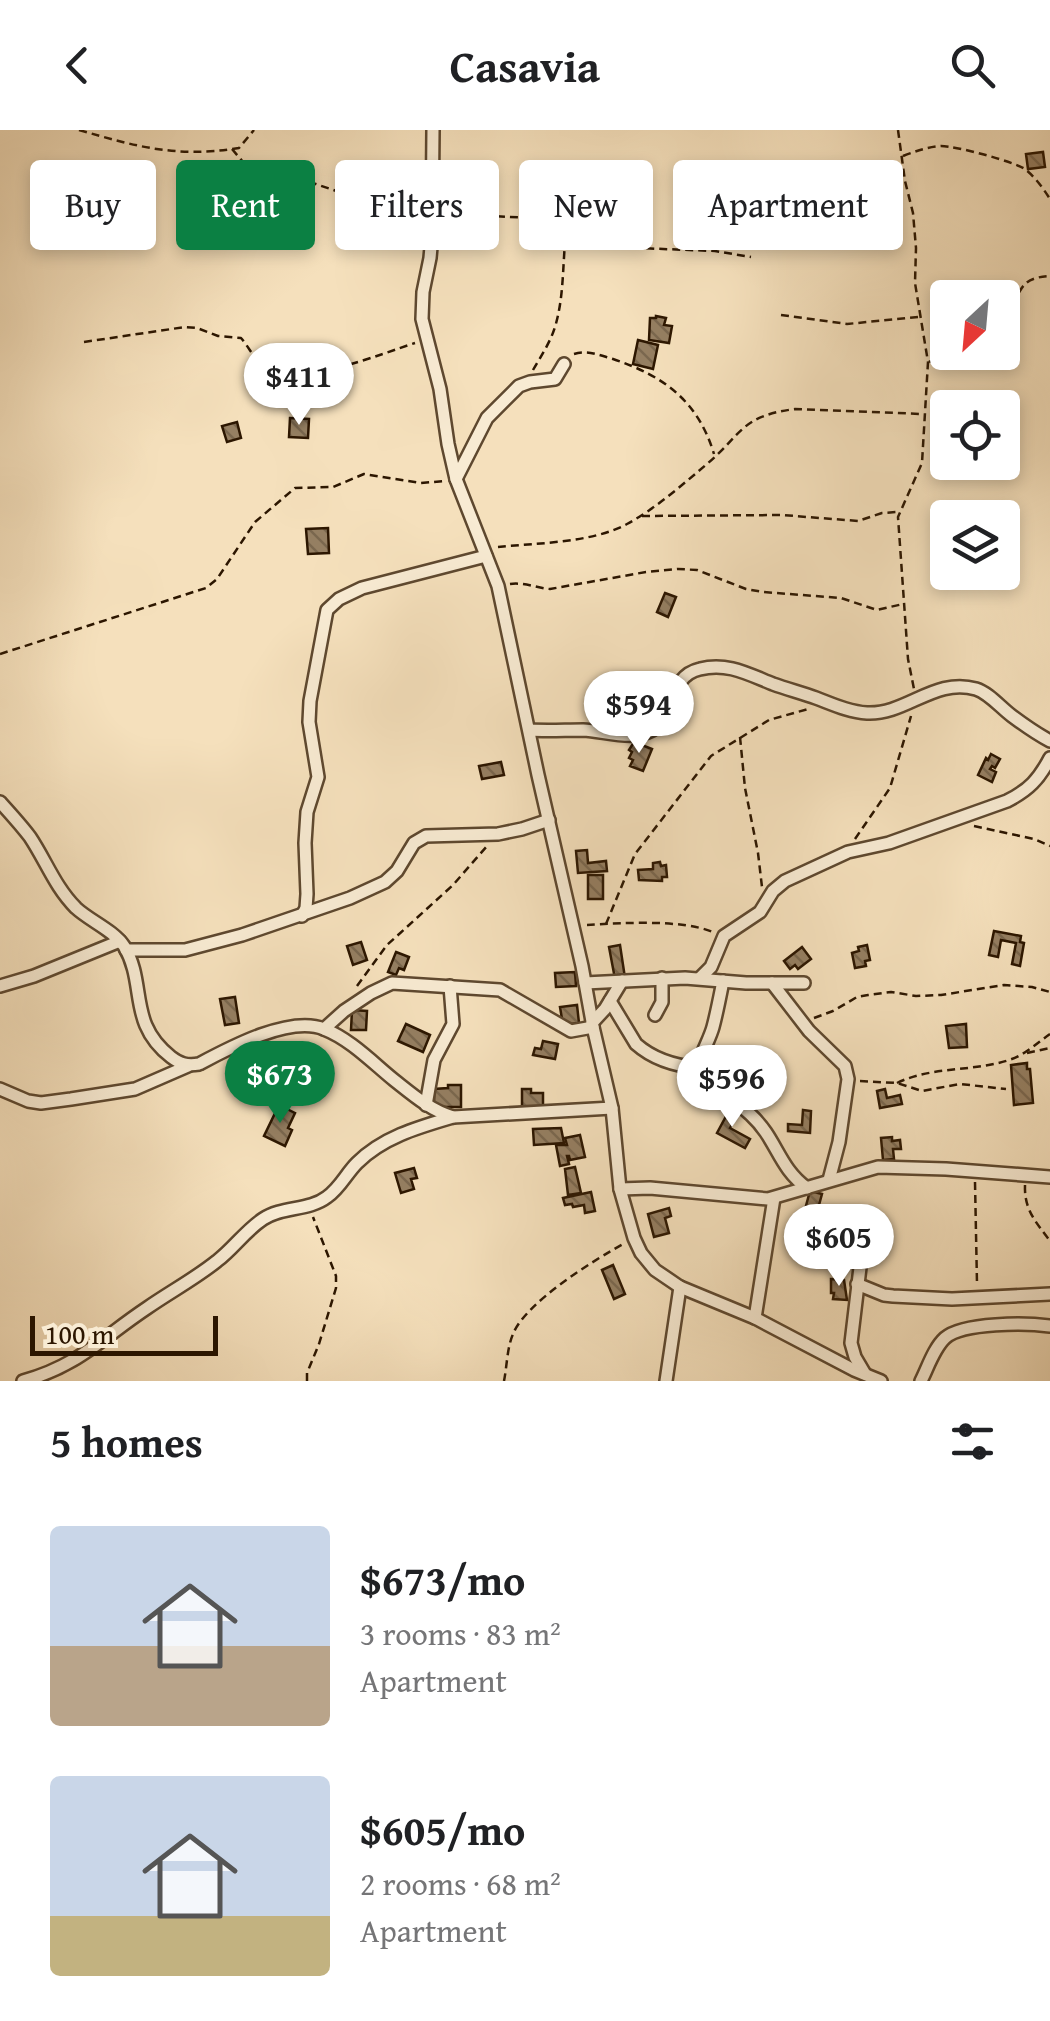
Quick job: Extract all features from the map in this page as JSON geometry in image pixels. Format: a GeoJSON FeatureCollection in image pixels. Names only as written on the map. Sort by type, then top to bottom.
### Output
{"type":"FeatureCollection","features":[{"type":"Feature","properties":{"kind":"street"},"geometry":{"type":"LineString","coordinates":[[432,130],[432,160]]}},
{"type":"Feature","properties":{"kind":"street"},"geometry":{"type":"LineString","coordinates":[[430,250],[422,306],[426,339],[440,390],[456,479],[498,586],[586,983],[612,1108],[620,1188],[634,1238],[640,1253],[655,1270],[680,1287],[754,1318],[860,1375],[881,1381]]}},
{"type":"Feature","properties":{"kind":"street"},"geometry":{"type":"LineString","coordinates":[[456,479],[486,418],[519,386],[556,380],[564,364]]}},
{"type":"Feature","properties":{"kind":"street"},"geometry":{"type":"LineString","coordinates":[[302,916],[307,894],[307,812],[318,777],[309,722],[310,701],[327,610],[362,588],[484,552]]}},
{"type":"Feature","properties":{"kind":"street"},"geometry":{"type":"LineString","coordinates":[[530,730],[644,733],[656,728],[665,717],[677,685],[686,674],[722,666],[853,711],[880,712],[901,707],[932,691],[973,688],[1050,741]]}},
{"type":"Feature","properties":{"kind":"street"},"geometry":{"type":"LineString","coordinates":[[700,978],[711,968],[724,936],[764,908],[784,881],[848,852],[952,822],[1024,792],[1036,782],[1050,758]]}},
{"type":"Feature","properties":{"kind":"street"},"geometry":{"type":"LineString","coordinates":[[0,802],[29,836],[59,888],[123,946],[147,1030],[159,1047],[188,1066]]}},
{"type":"Feature","properties":{"kind":"street"},"geometry":{"type":"LineString","coordinates":[[0,986],[123,946],[185,950],[242,936],[385,882],[420,838],[498,834],[548,820]]}},
{"type":"Feature","properties":{"kind":"street"},"geometry":{"type":"LineString","coordinates":[[586,983],[662,978],[804,983]]}},
{"type":"Feature","properties":{"kind":"street"},"geometry":{"type":"LineString","coordinates":[[655,1015],[662,1002],[662,978]]}},
{"type":"Feature","properties":{"kind":"street"},"geometry":{"type":"LineString","coordinates":[[324,1029],[392,982],[500,990],[571,1031],[592,1025],[622,981]]}},
{"type":"Feature","properties":{"kind":"street"},"geometry":{"type":"LineString","coordinates":[[723,981],[714,1026],[696,1074],[699,1087],[734,1101],[754,1118],[768,1134],[780,1160],[808,1188]]}},
{"type":"Feature","properties":{"kind":"street"},"geometry":{"type":"LineString","coordinates":[[772,983],[846,1066],[848,1080],[839,1142],[828,1180]]}},
{"type":"Feature","properties":{"kind":"street"},"geometry":{"type":"LineString","coordinates":[[426,1105],[434,1060],[453,1024],[450,986]]}},
{"type":"Feature","properties":{"kind":"street"},"geometry":{"type":"LineString","coordinates":[[610,1001],[642,1049],[672,1064],[698,1068]]}},
{"type":"Feature","properties":{"kind":"street"},"geometry":{"type":"LineString","coordinates":[[0,1089],[28,1102],[135,1088],[263,1035],[307,1025],[324,1029],[346,1042],[426,1105],[453,1117]]}},
{"type":"Feature","properties":{"kind":"street"},"geometry":{"type":"LineString","coordinates":[[23,1381],[46,1375],[87,1353],[217,1262],[244,1233],[270,1214],[330,1196],[354,1165],[386,1141],[453,1117],[612,1108]]}},
{"type":"Feature","properties":{"kind":"street"},"geometry":{"type":"LineString","coordinates":[[620,1188],[774,1198],[878,1167],[1050,1177]]}},
{"type":"Feature","properties":{"kind":"street"},"geometry":{"type":"LineString","coordinates":[[754,1318],[774,1198]]}},
{"type":"Feature","properties":{"kind":"street"},"geometry":{"type":"LineString","coordinates":[[860,1375],[852,1343],[864,1234]]}},
{"type":"Feature","properties":{"kind":"street"},"geometry":{"type":"LineString","coordinates":[[857,1284],[894,1296],[952,1299],[1050,1294]]}},
{"type":"Feature","properties":{"kind":"street"},"geometry":{"type":"LineString","coordinates":[[666,1381],[680,1287]]}},
{"type":"Feature","properties":{"kind":"street"},"geometry":{"type":"LineString","coordinates":[[922,1381],[939,1345],[953,1332],[1003,1323],[1050,1326]]}},
{"type":"Feature","properties":{"kind":"path"},"geometry":{"type":"LineString","coordinates":[[79,130],[130,145],[202,154],[243,145],[254,130]]}},
{"type":"Feature","properties":{"kind":"path"},"geometry":{"type":"LineString","coordinates":[[848,852],[890,788],[916,698],[908,659],[899,512],[920,469],[928,362],[914,273],[913,213],[898,130]]}},
{"type":"Feature","properties":{"kind":"path"},"geometry":{"type":"LineString","coordinates":[[902,156],[940,146],[989,156],[1024,169],[1041,184],[1050,199]]}},
{"type":"Feature","properties":{"kind":"path"},"geometry":{"type":"LineString","coordinates":[[232,149],[254,175],[264,180],[294,177],[335,190]]}},
{"type":"Feature","properties":{"kind":"path"},"geometry":{"type":"LineString","coordinates":[[653,249],[751,257]]}},
{"type":"Feature","properties":{"kind":"path"},"geometry":{"type":"LineString","coordinates":[[526,383],[555,327],[565,250]]}},
{"type":"Feature","properties":{"kind":"path"},"geometry":{"type":"LineString","coordinates":[[1020,291],[1034,277],[1050,276]]}},
{"type":"Feature","properties":{"kind":"path"},"geometry":{"type":"LineString","coordinates":[[780,315],[848,324],[920,317]]}},
{"type":"Feature","properties":{"kind":"path"},"geometry":{"type":"LineString","coordinates":[[84,342],[197,328],[218,336],[241,338],[266,369],[301,376],[426,339]]}},
{"type":"Feature","properties":{"kind":"path"},"geometry":{"type":"LineString","coordinates":[[564,364],[573,354],[592,352],[665,382],[686,400],[708,435],[715,456]]}},
{"type":"Feature","properties":{"kind":"path"},"geometry":{"type":"LineString","coordinates":[[484,552],[600,534],[622,526],[715,456],[741,427],[774,412],[795,409],[924,414]]}},
{"type":"Feature","properties":{"kind":"path"},"geometry":{"type":"LineString","coordinates":[[0,654],[206,588],[254,522],[295,488],[333,486],[364,474],[420,484],[456,479]]}},
{"type":"Feature","properties":{"kind":"path"},"geometry":{"type":"LineString","coordinates":[[640,516],[782,515],[858,521],[899,512]]}},
{"type":"Feature","properties":{"kind":"path"},"geometry":{"type":"LineString","coordinates":[[498,586],[522,583],[550,589],[678,569],[709,574],[746,589],[841,598],[876,610],[904,604]]}},
{"type":"Feature","properties":{"kind":"path"},"geometry":{"type":"LineString","coordinates":[[606,924],[636,854],[711,756],[769,720],[834,704]]}},
{"type":"Feature","properties":{"kind":"path"},"geometry":{"type":"LineString","coordinates":[[740,736],[764,908]]}},
{"type":"Feature","properties":{"kind":"path"},"geometry":{"type":"LineString","coordinates":[[952,822],[1050,846]]}},
{"type":"Feature","properties":{"kind":"path"},"geometry":{"type":"LineString","coordinates":[[357,986],[387,945],[452,885],[498,834]]}},
{"type":"Feature","properties":{"kind":"path"},"geometry":{"type":"LineString","coordinates":[[574,926],[627,922],[701,927],[724,936]]}},
{"type":"Feature","properties":{"kind":"path"},"geometry":{"type":"LineString","coordinates":[[802,1021],[868,994],[941,996],[1004,984],[1050,992]]}},
{"type":"Feature","properties":{"kind":"path"},"geometry":{"type":"LineString","coordinates":[[1025,1053],[1050,1034]]}},
{"type":"Feature","properties":{"kind":"path"},"geometry":{"type":"LineString","coordinates":[[897,1083],[920,1074],[998,1063],[1050,1048]]}},
{"type":"Feature","properties":{"kind":"path"},"geometry":{"type":"LineString","coordinates":[[848,1080],[897,1083],[922,1092],[960,1084],[1006,1089]]}},
{"type":"Feature","properties":{"kind":"path"},"geometry":{"type":"LineString","coordinates":[[974,1171],[978,1297]]}},
{"type":"Feature","properties":{"kind":"path"},"geometry":{"type":"LineString","coordinates":[[1025,1176],[1030,1215],[1050,1241]]}},
{"type":"Feature","properties":{"kind":"path"},"geometry":{"type":"LineString","coordinates":[[307,1205],[336,1276],[336,1288],[307,1381]]}},
{"type":"Feature","properties":{"kind":"path"},"geometry":{"type":"LineString","coordinates":[[504,1381],[514,1330],[526,1314],[574,1275],[634,1238]]}},
{"type":"Feature","properties":{"kind":"building"},"geometry":{"type":"Polygon","coordinates":[[[1043,152],[1045,167],[1028,169],[1026,154],[1043,152]]]}},
{"type":"Feature","properties":{"kind":"building"},"geometry":{"type":"Polygon","coordinates":[[[650,318],[666,318],[664,325],[672,326],[669,343],[649,340],[650,318]]]}},
{"type":"Feature","properties":{"kind":"building"},"geometry":{"type":"Polygon","coordinates":[[[638,340],[658,345],[653,369],[633,364],[638,340]]]}},
{"type":"Feature","properties":{"kind":"building"},"geometry":{"type":"Polygon","coordinates":[[[290,418],[309,419],[308,438],[289,437],[290,418]]]}},
{"type":"Feature","properties":{"kind":"building"},"geometry":{"type":"Polygon","coordinates":[[[237,422],[241,438],[227,442],[222,426],[237,422]]]}},
{"type":"Feature","properties":{"kind":"building"},"geometry":{"type":"Polygon","coordinates":[[[328,528],[329,553],[308,554],[306,529],[328,528]]]}},
{"type":"Feature","properties":{"kind":"building"},"geometry":{"type":"Polygon","coordinates":[[[665,593],[676,597],[668,617],[657,612],[665,593]]]}},
{"type":"Feature","properties":{"kind":"building"},"geometry":{"type":"Polygon","coordinates":[[[634,742],[652,749],[643,771],[630,766],[633,760],[629,750],[634,742]]]}},
{"type":"Feature","properties":{"kind":"building"},"geometry":{"type":"Polygon","coordinates":[[[991,754],[1000,759],[990,769],[996,772],[992,782],[978,775],[991,754]]]}},
{"type":"Feature","properties":{"kind":"building"},"geometry":{"type":"Polygon","coordinates":[[[501,762],[504,775],[482,779],[479,766],[501,762]]]}},
{"type":"Feature","properties":{"kind":"building"},"geometry":{"type":"Polygon","coordinates":[[[587,850],[588,863],[606,861],[607,871],[578,873],[576,851],[587,850]]]}},
{"type":"Feature","properties":{"kind":"building"},"geometry":{"type":"Polygon","coordinates":[[[660,862],[661,866],[666,865],[667,877],[662,877],[662,881],[639,880],[638,870],[653,869],[653,863],[660,862]]]}},
{"type":"Feature","properties":{"kind":"building"},"geometry":{"type":"Polygon","coordinates":[[[588,875],[603,875],[603,899],[588,899],[588,875]]]}},
{"type":"Feature","properties":{"kind":"building"},"geometry":{"type":"Polygon","coordinates":[[[994,931],[1021,936],[1020,942],[1024,943],[1020,966],[1012,964],[1016,943],[1001,940],[998,957],[989,955],[994,931]]]}},
{"type":"Feature","properties":{"kind":"building"},"geometry":{"type":"Polygon","coordinates":[[[361,942],[367,960],[353,965],[347,946],[361,942]]]}},
{"type":"Feature","properties":{"kind":"building"},"geometry":{"type":"Polygon","coordinates":[[[620,945],[625,978],[615,979],[609,947],[620,945]]]}},
{"type":"Feature","properties":{"kind":"building"},"geometry":{"type":"Polygon","coordinates":[[[867,945],[870,960],[865,961],[866,966],[855,968],[852,953],[867,945]]]}},
{"type":"Feature","properties":{"kind":"building"},"geometry":{"type":"Polygon","coordinates":[[[802,947],[811,959],[798,969],[795,965],[790,969],[784,961],[802,947]]]}},
{"type":"Feature","properties":{"kind":"building"},"geometry":{"type":"Polygon","coordinates":[[[396,952],[409,957],[404,970],[399,968],[396,975],[388,972],[396,952]]]}},
{"type":"Feature","properties":{"kind":"building"},"geometry":{"type":"Polygon","coordinates":[[[575,972],[576,986],[556,987],[555,973],[575,972]]]}},
{"type":"Feature","properties":{"kind":"building"},"geometry":{"type":"Polygon","coordinates":[[[235,997],[239,1023],[225,1025],[220,999],[235,997]]]}},
{"type":"Feature","properties":{"kind":"building"},"geometry":{"type":"Polygon","coordinates":[[[577,1005],[579,1023],[563,1025],[560,1007],[577,1005]]]}},
{"type":"Feature","properties":{"kind":"building"},"geometry":{"type":"Polygon","coordinates":[[[352,1010],[367,1011],[366,1030],[351,1030],[352,1010]]]}},
{"type":"Feature","properties":{"kind":"building"},"geometry":{"type":"Polygon","coordinates":[[[406,1024],[430,1035],[423,1052],[398,1041],[406,1024]]]}},
{"type":"Feature","properties":{"kind":"building"},"geometry":{"type":"Polygon","coordinates":[[[966,1024],[967,1047],[949,1048],[946,1026],[966,1024]]]}},
{"type":"Feature","properties":{"kind":"building"},"geometry":{"type":"Polygon","coordinates":[[[543,1041],[558,1044],[555,1059],[533,1055],[535,1048],[541,1049],[543,1041]]]}},
{"type":"Feature","properties":{"kind":"building"},"geometry":{"type":"Polygon","coordinates":[[[1027,1063],[1033,1103],[1014,1105],[1011,1065],[1027,1063]]]}},
{"type":"Feature","properties":{"kind":"building"},"geometry":{"type":"Polygon","coordinates":[[[242,1070],[251,1087],[239,1093],[230,1076],[242,1070]]]}},
{"type":"Feature","properties":{"kind":"building"},"geometry":{"type":"Polygon","coordinates":[[[461,1085],[461,1107],[434,1107],[434,1089],[461,1085]]]}},
{"type":"Feature","properties":{"kind":"building"},"geometry":{"type":"Polygon","coordinates":[[[522,1089],[543,1093],[543,1110],[522,1110],[522,1089]]]}},
{"type":"Feature","properties":{"kind":"building"},"geometry":{"type":"Polygon","coordinates":[[[885,1089],[887,1098],[900,1095],[902,1104],[880,1108],[877,1091],[885,1089]]]}},
{"type":"Feature","properties":{"kind":"building"},"geometry":{"type":"Polygon","coordinates":[[[279,1105],[295,1113],[285,1146],[264,1136],[279,1105]]]}},
{"type":"Feature","properties":{"kind":"building"},"geometry":{"type":"Polygon","coordinates":[[[731,1107],[739,1112],[730,1128],[750,1139],[745,1148],[717,1133],[731,1107]]]}},
{"type":"Feature","properties":{"kind":"building"},"geometry":{"type":"Polygon","coordinates":[[[803,1110],[811,1111],[810,1133],[788,1131],[788,1124],[802,1125],[803,1110]]]}},
{"type":"Feature","properties":{"kind":"building"},"geometry":{"type":"Polygon","coordinates":[[[561,1128],[564,1143],[534,1145],[533,1129],[561,1128]]]}},
{"type":"Feature","properties":{"kind":"building"},"geometry":{"type":"Polygon","coordinates":[[[580,1135],[585,1157],[570,1160],[567,1156],[569,1164],[560,1166],[556,1145],[567,1145],[565,1138],[580,1135]]]}},
{"type":"Feature","properties":{"kind":"building"},"geometry":{"type":"Polygon","coordinates":[[[892,1137],[892,1141],[900,1140],[901,1149],[893,1149],[894,1159],[883,1160],[881,1138],[892,1137]]]}},
{"type":"Feature","properties":{"kind":"building"},"geometry":{"type":"Polygon","coordinates":[[[575,1167],[581,1193],[568,1195],[565,1169],[575,1167]]]}},
{"type":"Feature","properties":{"kind":"building"},"geometry":{"type":"Polygon","coordinates":[[[414,1168],[414,1189],[401,1193],[395,1173],[414,1168]]]}},
{"type":"Feature","properties":{"kind":"building"},"geometry":{"type":"Polygon","coordinates":[[[810,1191],[822,1194],[816,1216],[804,1213],[810,1191]]]}},
{"type":"Feature","properties":{"kind":"building"},"geometry":{"type":"Polygon","coordinates":[[[591,1192],[595,1211],[585,1213],[584,1205],[565,1205],[563,1198],[591,1192]]]}},
{"type":"Feature","properties":{"kind":"building"},"geometry":{"type":"Polygon","coordinates":[[[669,1208],[671,1216],[665,1218],[669,1233],[654,1237],[648,1214],[669,1208]]]}},
{"type":"Feature","properties":{"kind":"building"},"geometry":{"type":"Polygon","coordinates":[[[613,1265],[625,1294],[614,1299],[602,1270],[613,1265]]]}},
{"type":"Feature","properties":{"kind":"building"},"geometry":{"type":"Polygon","coordinates":[[[831,1279],[844,1280],[847,1300],[833,1299],[831,1279]]]}}]}
